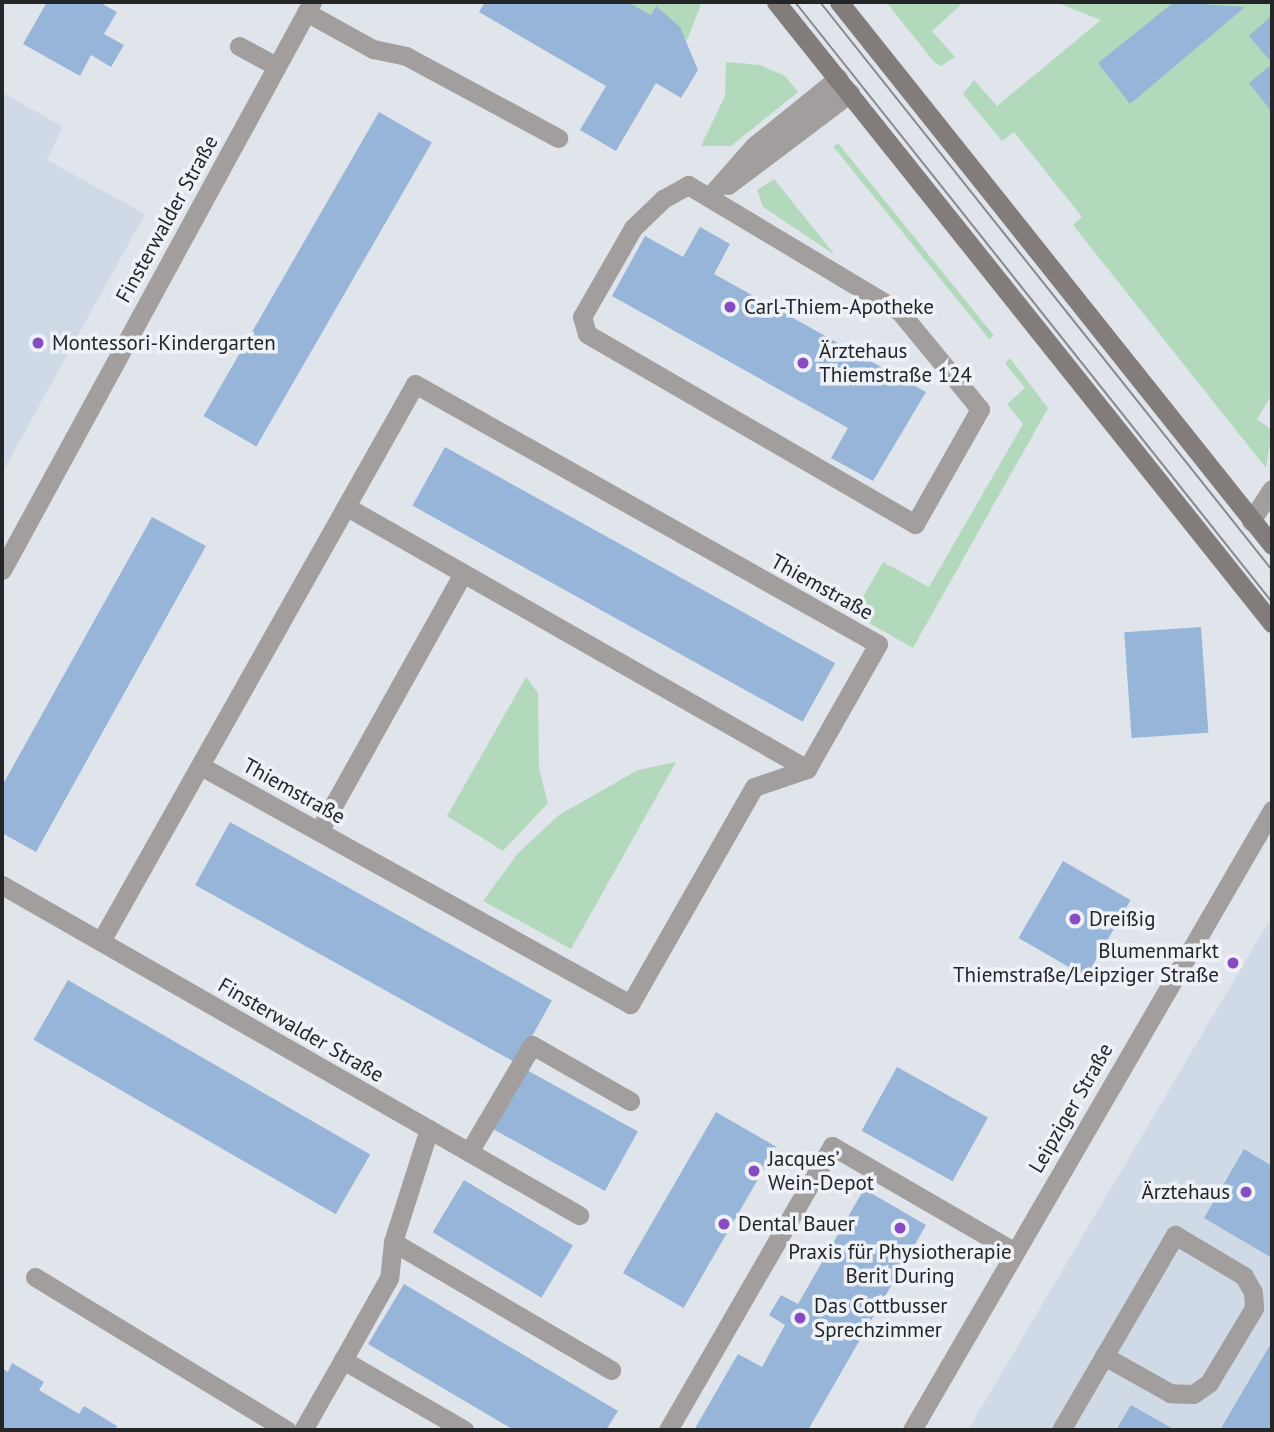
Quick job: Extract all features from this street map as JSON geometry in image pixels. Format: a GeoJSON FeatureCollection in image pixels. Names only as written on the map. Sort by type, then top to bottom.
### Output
{"type":"FeatureCollection","features":[{"type":"Feature","properties":{"kind":"main road"},"geometry":{"type":"LineString","coordinates":[[776,2],[1272,623]]}},
{"type":"Feature","properties":{"kind":"main road"},"geometry":{"type":"LineString","coordinates":[[839,2],[1272,545]]}},
{"type":"Feature","properties":{"kind":"street"},"geometry":{"type":"LineString","coordinates":[[309,5],[373,49],[406,56],[558,138]]}},
{"type":"Feature","properties":{"kind":"street","name":"Finsterwalder Straße"},"geometry":{"type":"LineString","coordinates":[[2,570],[309,5]]}},
{"type":"Feature","properties":{"kind":"street"},"geometry":{"type":"LineString","coordinates":[[239,46],[276,66]]}},
{"type":"Feature","properties":{"kind":"street"},"geometry":{"type":"LineString","coordinates":[[709,197],[779,161],[844,85]]}},
{"type":"Feature","properties":{"kind":"street"},"geometry":{"type":"LineString","coordinates":[[709,197],[754,146],[844,85]]}},
{"type":"Feature","properties":{"kind":"street"},"geometry":{"type":"LineString","coordinates":[[688,186],[709,197],[900,312],[980,409],[915,524],[587,334],[582,317],[633,228],[663,198],[688,186]]}},
{"type":"Feature","properties":{"kind":"street","name":"Thiemstraße"},"geometry":{"type":"LineString","coordinates":[[101,941],[415,384],[878,644],[807,769],[754,787],[630,1004],[201,765]]}},
{"type":"Feature","properties":{"kind":"street"},"geometry":{"type":"LineString","coordinates":[[1251,521],[1272,489]]}},
{"type":"Feature","properties":{"kind":"street"},"geometry":{"type":"LineString","coordinates":[[346,506],[807,769]]}},
{"type":"Feature","properties":{"kind":"street"},"geometry":{"type":"LineString","coordinates":[[319,831],[463,573]]}},
{"type":"Feature","properties":{"kind":"street","name":"Leipziger Straße"},"geometry":{"type":"LineString","coordinates":[[912,1430],[1272,810]]}},
{"type":"Feature","properties":{"kind":"street","name":"Finsterwalder Straße"},"geometry":{"type":"LineString","coordinates":[[2,885],[579,1215]]}},
{"type":"Feature","properties":{"kind":"street"},"geometry":{"type":"LineString","coordinates":[[469,1152],[532,1045],[630,1101]]}},
{"type":"Feature","properties":{"kind":"street"},"geometry":{"type":"LineString","coordinates":[[303,1430],[389,1278],[393,1242],[429,1129]]}},
{"type":"Feature","properties":{"kind":"street"},"geometry":{"type":"LineString","coordinates":[[668,1430],[832,1146],[1015,1252]]}},
{"type":"Feature","properties":{"kind":"street"},"geometry":{"type":"LineString","coordinates":[[1061,1430],[1104,1356],[1175,1235],[1244,1276],[1254,1292],[1254,1308],[1209,1383],[1193,1394],[1170,1393],[1104,1356]]}},
{"type":"Feature","properties":{"kind":"street"},"geometry":{"type":"LineString","coordinates":[[393,1242],[611,1370]]}},
{"type":"Feature","properties":{"kind":"street"},"geometry":{"type":"LineString","coordinates":[[36,1277],[287,1430]]}},
{"type":"Feature","properties":{"kind":"street"},"geometry":{"type":"LineString","coordinates":[[343,1360],[464,1430]]}},
{"type":"Feature","properties":{"kind":"shaded area","name":"Montessori-Kindergarten"},"geometry":{"type":"Polygon","coordinates":[[[2,92],[63,127],[47,160],[145,214],[2,473],[2,92]]]}},
{"type":"Feature","properties":{"kind":"shaded area"},"geometry":{"type":"Polygon","coordinates":[[[1272,916],[1272,1430],[968,1430],[1272,916]]]}},
{"type":"Feature","properties":{"kind":"green space"},"geometry":{"type":"Polygon","coordinates":[[[628,2],[702,2],[687,40],[656,7],[651,15],[628,2]]]}},
{"type":"Feature","properties":{"kind":"green space"},"geometry":{"type":"Polygon","coordinates":[[[886,2],[964,2],[932,31],[955,57],[941,66],[934,62],[886,2]]]}},
{"type":"Feature","properties":{"kind":"green space"},"geometry":{"type":"Polygon","coordinates":[[[1055,2],[1272,2],[1272,394],[1257,419],[1272,430],[1266,468],[1073,225],[1082,217],[1014,132],[1002,141],[963,94],[974,80],[997,106],[1101,20],[1055,2]]]}},
{"type":"Feature","properties":{"kind":"green space"},"geometry":{"type":"Polygon","coordinates":[[[726,62],[760,65],[785,76],[798,92],[731,146],[701,146],[725,96],[726,62]]]}},
{"type":"Feature","properties":{"kind":"green space"},"geometry":{"type":"Polygon","coordinates":[[[838,143],[994,336],[989,340],[833,147],[838,143]]]}},
{"type":"Feature","properties":{"kind":"green space"},"geometry":{"type":"Polygon","coordinates":[[[774,179],[835,255],[763,207],[757,190],[774,179]]]}},
{"type":"Feature","properties":{"kind":"green space"},"geometry":{"type":"Polygon","coordinates":[[[1010,358],[1048,408],[913,648],[853,614],[883,562],[929,587],[1023,424],[1007,404],[1025,388],[1005,363],[1010,358]]]}},
{"type":"Feature","properties":{"kind":"green space"},"geometry":{"type":"Polygon","coordinates":[[[526,677],[538,693],[539,769],[548,803],[503,851],[447,816],[526,677]]]}},
{"type":"Feature","properties":{"kind":"green space"},"geometry":{"type":"Polygon","coordinates":[[[676,762],[571,949],[483,901],[518,853],[559,815],[638,770],[676,762]]]}},
{"type":"Feature","properties":{"kind":"building"},"geometry":{"type":"Polygon","coordinates":[[[47,2],[99,2],[117,12],[104,34],[124,45],[111,67],[91,55],[80,76],[23,44],[47,2]]]}},
{"type":"Feature","properties":{"kind":"building"},"geometry":{"type":"Polygon","coordinates":[[[485,2],[628,2],[651,15],[656,6],[680,27],[698,70],[681,98],[656,83],[616,151],[580,130],[606,86],[479,12],[485,2]]]}},
{"type":"Feature","properties":{"kind":"building"},"geometry":{"type":"Polygon","coordinates":[[[1174,2],[1245,7],[1130,104],[1098,63],[1174,2]]]}},
{"type":"Feature","properties":{"kind":"building"},"geometry":{"type":"Polygon","coordinates":[[[1270,17],[1272,20],[1272,63],[1249,36],[1270,17]]]}},
{"type":"Feature","properties":{"kind":"building"},"geometry":{"type":"Polygon","coordinates":[[[1272,64],[1272,112],[1249,83],[1272,64]]]}},
{"type":"Feature","properties":{"kind":"building"},"geometry":{"type":"Polygon","coordinates":[[[379,112],[432,142],[256,446],[204,416],[379,112]]]}},
{"type":"Feature","properties":{"kind":"building","name":"Ärztehaus Thiemstraße 124"},"geometry":{"type":"Polygon","coordinates":[[[700,227],[730,244],[714,274],[926,392],[873,481],[831,458],[848,428],[612,296],[645,236],[683,257],[700,227]]]}},
{"type":"Feature","properties":{"kind":"building"},"geometry":{"type":"Polygon","coordinates":[[[445,447],[835,663],[803,722],[413,506],[445,447]]]}},
{"type":"Feature","properties":{"kind":"building"},"geometry":{"type":"Polygon","coordinates":[[[152,517],[206,546],[36,852],[2,833],[2,786],[152,517]]]}},
{"type":"Feature","properties":{"kind":"building"},"geometry":{"type":"Polygon","coordinates":[[[1201,627],[1208,733],[1132,738],[1124,632],[1201,627]]]}},
{"type":"Feature","properties":{"kind":"building"},"geometry":{"type":"Polygon","coordinates":[[[230,822],[552,1000],[517,1063],[195,885],[230,822]]]}},
{"type":"Feature","properties":{"kind":"building","name":"Dreißig"},"geometry":{"type":"Polygon","coordinates":[[[1063,861],[1131,900],[1086,977],[1018,938],[1063,861]]]}},
{"type":"Feature","properties":{"kind":"building"},"geometry":{"type":"Polygon","coordinates":[[[68,980],[370,1154],[336,1214],[34,1040],[68,980]]]}},
{"type":"Feature","properties":{"kind":"building"},"geometry":{"type":"Polygon","coordinates":[[[897,1067],[988,1117],[953,1181],[862,1131],[897,1067]]]}},
{"type":"Feature","properties":{"kind":"building"},"geometry":{"type":"Polygon","coordinates":[[[525,1069],[638,1132],[605,1191],[492,1128],[525,1069]]]}},
{"type":"Feature","properties":{"kind":"building"},"geometry":{"type":"Polygon","coordinates":[[[716,1112],[777,1147],[684,1308],[623,1273],[716,1112]]]}},
{"type":"Feature","properties":{"kind":"building","name":"Ärztehaus"},"geometry":{"type":"Polygon","coordinates":[[[1244,1149],[1272,1166],[1272,1258],[1204,1218],[1244,1149]]]}},
{"type":"Feature","properties":{"kind":"building"},"geometry":{"type":"Polygon","coordinates":[[[464,1180],[573,1245],[541,1298],[433,1232],[464,1180]]]}},
{"type":"Feature","properties":{"kind":"building"},"geometry":{"type":"Polygon","coordinates":[[[864,1189],[926,1225],[808,1430],[694,1430],[738,1354],[762,1367],[785,1325],[769,1315],[781,1295],[798,1304],[864,1189]]]}},
{"type":"Feature","properties":{"kind":"building"},"geometry":{"type":"Polygon","coordinates":[[[404,1284],[618,1411],[606,1430],[514,1430],[368,1344],[404,1284]]]}},
{"type":"Feature","properties":{"kind":"building"},"geometry":{"type":"Polygon","coordinates":[[[1272,1342],[1272,1430],[1220,1430],[1254,1372],[1272,1342]]]}},
{"type":"Feature","properties":{"kind":"building"},"geometry":{"type":"Polygon","coordinates":[[[12,1363],[44,1382],[39,1390],[79,1414],[84,1406],[117,1426],[115,1430],[2,1430],[2,1368],[8,1372],[12,1363]]]}},
{"type":"Feature","properties":{"kind":"building"},"geometry":{"type":"Polygon","coordinates":[[[1131,1405],[1175,1430],[1116,1430],[1131,1405]]]}},
{"type":"Feature","properties":{"kind":"tram line"},"geometry":{"type":"LineString","coordinates":[[795,2],[1272,602]]}},
{"type":"Feature","properties":{"kind":"tram line"},"geometry":{"type":"LineString","coordinates":[[820,2],[1272,570]]}},
{"type":"Feature","properties":{"kind":"place","name":"Carl-Thiem-Apotheke"},"geometry":{"type":"Point","coordinates":[730,307]}},
{"type":"Feature","properties":{"kind":"place","name":"Montessori-Kindergarten"},"geometry":{"type":"Point","coordinates":[38,343]}},
{"type":"Feature","properties":{"kind":"place","name":"Ärztehaus Thiemstraße 124"},"geometry":{"type":"Point","coordinates":[803,363]}},
{"type":"Feature","properties":{"kind":"place","name":"Dreißig"},"geometry":{"type":"Point","coordinates":[1075,919]}},
{"type":"Feature","properties":{"kind":"place","name":"Blumenmarkt Thiemstraße/Leipziger Straße"},"geometry":{"type":"Point","coordinates":[1233,963]}},
{"type":"Feature","properties":{"kind":"place","name":"Jacques’ Wein-Depot"},"geometry":{"type":"Point","coordinates":[754,1171]}},
{"type":"Feature","properties":{"kind":"place","name":"Ärztehaus"},"geometry":{"type":"Point","coordinates":[1246,1192]}},
{"type":"Feature","properties":{"kind":"place","name":"Dental Bauer"},"geometry":{"type":"Point","coordinates":[724,1224]}},
{"type":"Feature","properties":{"kind":"place","name":"Praxis für Physiotherapie Berit During"},"geometry":{"type":"Point","coordinates":[900,1228]}},
{"type":"Feature","properties":{"kind":"place","name":"Das Cottbusser Sprechzimmer"},"geometry":{"type":"Point","coordinates":[800,1318]}}]}
